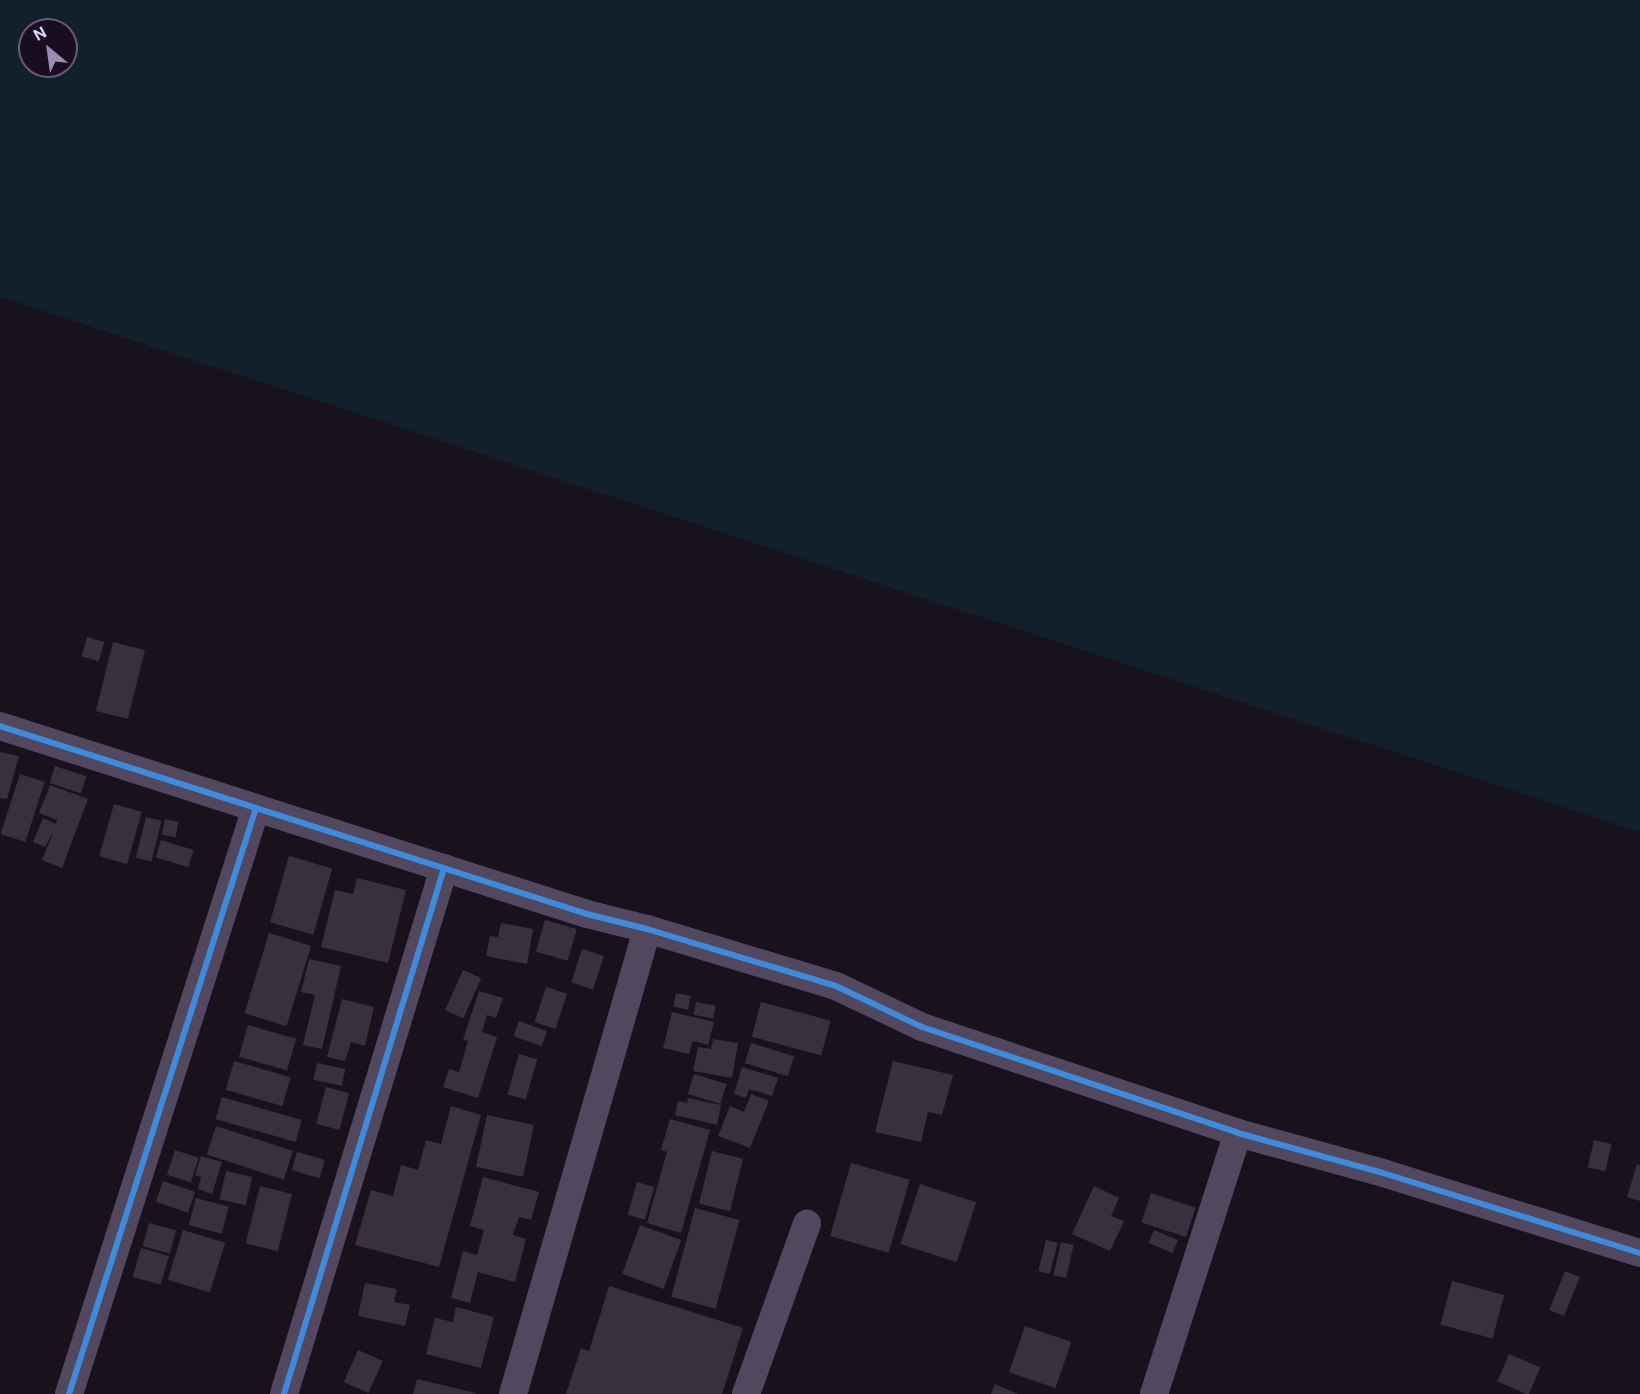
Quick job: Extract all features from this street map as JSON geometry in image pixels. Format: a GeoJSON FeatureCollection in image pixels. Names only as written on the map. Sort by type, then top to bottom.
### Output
{"type":"FeatureCollection","features":[{"type":"Feature","properties":{"kind":"street"},"geometry":{"type":"LineString","coordinates":[[0,726],[587,914],[647,928],[836,987],[922,1027],[1238,1133],[1383,1173],[1640,1253]]}},
{"type":"Feature","properties":{"kind":"street"},"geometry":{"type":"LineString","coordinates":[[69,1394],[256,808]]}},
{"type":"Feature","properties":{"kind":"street"},"geometry":{"type":"LineString","coordinates":[[284,1394],[444,868]]}},
{"type":"Feature","properties":{"kind":"street"},"geometry":{"type":"LineString","coordinates":[[513,1394],[647,928]]}},
{"type":"Feature","properties":{"kind":"street"},"geometry":{"type":"LineString","coordinates":[[1154,1394],[1238,1133]]}},
{"type":"Feature","properties":{"kind":"street"},"geometry":{"type":"LineString","coordinates":[[746,1394],[807,1224]]}},
{"type":"Feature","properties":{"kind":"shaded area"},"geometry":{"type":"Polygon","coordinates":[[[0,0],[1640,0],[1640,832],[0,297],[0,0]]]}},
{"type":"Feature","properties":{"kind":"building"},"geometry":{"type":"Polygon","coordinates":[[[87,637],[104,642],[99,661],[81,656],[87,637]]]}},
{"type":"Feature","properties":{"kind":"building"},"geometry":{"type":"Polygon","coordinates":[[[113,642],[145,650],[128,719],[96,711],[113,642]]]}},
{"type":"Feature","properties":{"kind":"building"},"geometry":{"type":"Polygon","coordinates":[[[0,752],[19,756],[7,799],[0,798],[0,752]]]}},
{"type":"Feature","properties":{"kind":"building"},"geometry":{"type":"Polygon","coordinates":[[[55,766],[86,776],[81,793],[49,783],[55,766]]]}},
{"type":"Feature","properties":{"kind":"building"},"geometry":{"type":"Polygon","coordinates":[[[20,774],[45,782],[25,842],[1,834],[20,774]]]}},
{"type":"Feature","properties":{"kind":"building"},"geometry":{"type":"Polygon","coordinates":[[[50,785],[88,799],[62,868],[42,860],[54,830],[45,847],[33,842],[43,818],[56,824],[57,820],[39,813],[50,785]]]}},
{"type":"Feature","properties":{"kind":"building"},"geometry":{"type":"Polygon","coordinates":[[[114,804],[142,812],[127,864],[99,856],[114,804]]]}},
{"type":"Feature","properties":{"kind":"building"},"geometry":{"type":"Polygon","coordinates":[[[146,817],[162,821],[151,862],[136,858],[146,817]]]}},
{"type":"Feature","properties":{"kind":"building"},"geometry":{"type":"Polygon","coordinates":[[[165,819],[179,822],[175,838],[162,835],[165,819]]]}},
{"type":"Feature","properties":{"kind":"building"},"geometry":{"type":"Polygon","coordinates":[[[161,840],[194,850],[188,867],[156,857],[161,840]]]}},
{"type":"Feature","properties":{"kind":"building"},"geometry":{"type":"Polygon","coordinates":[[[289,856],[332,868],[313,935],[270,922],[289,856]]]}},
{"type":"Feature","properties":{"kind":"building"},"geometry":{"type":"Polygon","coordinates":[[[357,878],[406,890],[388,963],[321,947],[335,890],[353,894],[357,878]]]}},
{"type":"Feature","properties":{"kind":"building"},"geometry":{"type":"Polygon","coordinates":[[[545,920],[577,929],[568,961],[536,952],[545,920]]]}},
{"type":"Feature","properties":{"kind":"building"},"geometry":{"type":"Polygon","coordinates":[[[501,923],[533,929],[527,964],[486,956],[490,936],[498,937],[501,923]]]}},
{"type":"Feature","properties":{"kind":"building"},"geometry":{"type":"Polygon","coordinates":[[[269,933],[311,946],[287,1026],[244,1013],[269,933]]]}},
{"type":"Feature","properties":{"kind":"building"},"geometry":{"type":"Polygon","coordinates":[[[582,949],[604,956],[593,989],[571,982],[582,949]]]}},
{"type":"Feature","properties":{"kind":"building"},"geometry":{"type":"Polygon","coordinates":[[[309,959],[341,966],[322,1049],[303,1045],[315,995],[301,992],[309,959]]]}},
{"type":"Feature","properties":{"kind":"building"},"geometry":{"type":"Polygon","coordinates":[[[463,970],[481,978],[463,1018],[445,1010],[463,970]]]}},
{"type":"Feature","properties":{"kind":"building"},"geometry":{"type":"Polygon","coordinates":[[[546,987],[567,994],[555,1029],[535,1022],[546,987]]]}},
{"type":"Feature","properties":{"kind":"building"},"geometry":{"type":"Polygon","coordinates":[[[479,991],[503,998],[496,1018],[487,1015],[482,1032],[497,1037],[478,1098],[443,1087],[449,1069],[459,1072],[468,1041],[463,1040],[479,991]]]}},
{"type":"Feature","properties":{"kind":"building"},"geometry":{"type":"Polygon","coordinates":[[[676,993],[691,996],[688,1010],[673,1007],[676,993]]]}},
{"type":"Feature","properties":{"kind":"building"},"geometry":{"type":"Polygon","coordinates":[[[342,999],[374,1007],[365,1046],[351,1042],[345,1061],[327,1057],[342,999]]]}},
{"type":"Feature","properties":{"kind":"building"},"geometry":{"type":"Polygon","coordinates":[[[696,1002],[716,1006],[713,1019],[694,1015],[696,1002]]]}},
{"type":"Feature","properties":{"kind":"building"},"geometry":{"type":"Polygon","coordinates":[[[761,1002],[831,1021],[821,1055],[752,1037],[761,1002]]]}},
{"type":"Feature","properties":{"kind":"building"},"geometry":{"type":"Polygon","coordinates":[[[672,1012],[714,1022],[708,1045],[693,1041],[689,1054],[663,1048],[672,1012]]]}},
{"type":"Feature","properties":{"kind":"building"},"geometry":{"type":"Polygon","coordinates":[[[519,1021],[547,1031],[542,1046],[514,1036],[519,1021]]]}},
{"type":"Feature","properties":{"kind":"building"},"geometry":{"type":"Polygon","coordinates":[[[248,1025],[296,1039],[287,1071],[239,1057],[248,1025]]]}},
{"type":"Feature","properties":{"kind":"building"},"geometry":{"type":"Polygon","coordinates":[[[713,1039],[738,1043],[732,1078],[693,1071],[698,1047],[711,1049],[713,1039]]]}},
{"type":"Feature","properties":{"kind":"building"},"geometry":{"type":"Polygon","coordinates":[[[751,1043],[794,1056],[788,1076],[745,1063],[751,1043]]]}},
{"type":"Feature","properties":{"kind":"building"},"geometry":{"type":"Polygon","coordinates":[[[519,1054],[537,1059],[526,1100],[507,1094],[519,1054]]]}},
{"type":"Feature","properties":{"kind":"building"},"geometry":{"type":"Polygon","coordinates":[[[234,1061],[291,1077],[282,1106],[226,1090],[234,1061]]]}},
{"type":"Feature","properties":{"kind":"building"},"geometry":{"type":"Polygon","coordinates":[[[893,1061],[953,1075],[942,1115],[928,1112],[921,1142],[875,1132],[893,1061]]]}},
{"type":"Feature","properties":{"kind":"building"},"geometry":{"type":"Polygon","coordinates":[[[317,1063],[345,1069],[342,1086],[313,1080],[317,1063]]]}},
{"type":"Feature","properties":{"kind":"building"},"geometry":{"type":"Polygon","coordinates":[[[742,1067],[778,1078],[772,1096],[749,1089],[746,1098],[734,1094],[742,1067]]]}},
{"type":"Feature","properties":{"kind":"building"},"geometry":{"type":"Polygon","coordinates":[[[694,1074],[727,1084],[720,1104],[688,1094],[694,1074]]]}},
{"type":"Feature","properties":{"kind":"building"},"geometry":{"type":"Polygon","coordinates":[[[326,1087],[349,1093],[339,1130],[316,1124],[326,1087]]]}},
{"type":"Feature","properties":{"kind":"building"},"geometry":{"type":"Polygon","coordinates":[[[751,1094],[769,1101],[750,1148],[718,1136],[730,1106],[744,1112],[751,1094]]]}},
{"type":"Feature","properties":{"kind":"building"},"geometry":{"type":"Polygon","coordinates":[[[222,1097],[302,1120],[295,1142],[216,1119],[222,1097]]]}},
{"type":"Feature","properties":{"kind":"building"},"geometry":{"type":"Polygon","coordinates":[[[688,1098],[721,1105],[717,1125],[675,1115],[678,1101],[687,1103],[688,1098]]]}},
{"type":"Feature","properties":{"kind":"building"},"geometry":{"type":"Polygon","coordinates":[[[451,1106],[481,1115],[439,1267],[355,1245],[371,1190],[393,1196],[401,1165],[418,1170],[426,1140],[441,1144],[451,1106]]]}},
{"type":"Feature","properties":{"kind":"building"},"geometry":{"type":"Polygon","coordinates":[[[487,1115],[534,1125],[523,1177],[476,1167],[487,1115]]]}},
{"type":"Feature","properties":{"kind":"building"},"geometry":{"type":"Polygon","coordinates":[[[670,1119],[710,1130],[681,1233],[647,1223],[667,1152],[661,1150],[670,1119]]]}},
{"type":"Feature","properties":{"kind":"building"},"geometry":{"type":"Polygon","coordinates":[[[216,1126],[293,1151],[284,1180],[207,1155],[216,1126]]]}},
{"type":"Feature","properties":{"kind":"building"},"geometry":{"type":"Polygon","coordinates":[[[1594,1140],[1612,1144],[1605,1171],[1588,1167],[1594,1140]]]}},
{"type":"Feature","properties":{"kind":"building"},"geometry":{"type":"Polygon","coordinates":[[[175,1150],[199,1158],[191,1182],[167,1175],[175,1150]]]}},
{"type":"Feature","properties":{"kind":"building"},"geometry":{"type":"Polygon","coordinates":[[[712,1151],[743,1159],[730,1211],[699,1203],[712,1151]]]}},
{"type":"Feature","properties":{"kind":"building"},"geometry":{"type":"Polygon","coordinates":[[[297,1152],[325,1160],[320,1178],[292,1170],[297,1152]]]}},
{"type":"Feature","properties":{"kind":"building"},"geometry":{"type":"Polygon","coordinates":[[[201,1156],[222,1162],[212,1194],[198,1189],[201,1177],[195,1175],[201,1156]]]}},
{"type":"Feature","properties":{"kind":"building"},"geometry":{"type":"Polygon","coordinates":[[[851,1163],[910,1180],[889,1253],[830,1236],[851,1163]]]}},
{"type":"Feature","properties":{"kind":"building"},"geometry":{"type":"Polygon","coordinates":[[[1637,1164],[1640,1165],[1640,1201],[1627,1197],[1637,1164]]]}},
{"type":"Feature","properties":{"kind":"building"},"geometry":{"type":"Polygon","coordinates":[[[226,1171],[252,1177],[246,1205],[219,1199],[226,1171]]]}},
{"type":"Feature","properties":{"kind":"building"},"geometry":{"type":"Polygon","coordinates":[[[483,1177],[539,1192],[531,1220],[519,1217],[513,1235],[526,1239],[515,1282],[478,1272],[470,1303],[451,1298],[463,1251],[477,1255],[484,1230],[470,1226],[483,1177]]]}},
{"type":"Feature","properties":{"kind":"building"},"geometry":{"type":"Polygon","coordinates":[[[163,1181],[195,1192],[188,1213],[156,1202],[163,1181]]]}},
{"type":"Feature","properties":{"kind":"building"},"geometry":{"type":"Polygon","coordinates":[[[637,1182],[654,1187],[645,1220],[628,1215],[637,1182]]]}},
{"type":"Feature","properties":{"kind":"building"},"geometry":{"type":"Polygon","coordinates":[[[920,1184],[976,1202],[957,1262],[901,1244],[920,1184]]]}},
{"type":"Feature","properties":{"kind":"building"},"geometry":{"type":"Polygon","coordinates":[[[260,1186],[292,1194],[278,1251],[246,1243],[260,1186]]]}},
{"type":"Feature","properties":{"kind":"building"},"geometry":{"type":"Polygon","coordinates":[[[1094,1186],[1119,1198],[1111,1216],[1124,1221],[1110,1251],[1072,1234],[1094,1186]]]}},
{"type":"Feature","properties":{"kind":"building"},"geometry":{"type":"Polygon","coordinates":[[[1151,1193],[1196,1208],[1186,1237],[1141,1222],[1151,1193]]]}},
{"type":"Feature","properties":{"kind":"building"},"geometry":{"type":"Polygon","coordinates":[[[196,1198],[229,1207],[222,1234],[189,1225],[196,1198]]]}},
{"type":"Feature","properties":{"kind":"building"},"geometry":{"type":"Polygon","coordinates":[[[695,1208],[739,1220],[716,1309],[671,1297],[695,1208]]]}},
{"type":"Feature","properties":{"kind":"building"},"geometry":{"type":"Polygon","coordinates":[[[149,1223],[176,1230],[170,1253],[143,1246],[149,1223]]]}},
{"type":"Feature","properties":{"kind":"building"},"geometry":{"type":"Polygon","coordinates":[[[640,1225],[681,1240],[664,1289],[622,1274],[640,1225]]]}},
{"type":"Feature","properties":{"kind":"building"},"geometry":{"type":"Polygon","coordinates":[[[183,1230],[225,1243],[210,1293],[168,1280],[183,1230]]]}},
{"type":"Feature","properties":{"kind":"building"},"geometry":{"type":"Polygon","coordinates":[[[1154,1230],[1178,1240],[1172,1253],[1149,1243],[1154,1230]]]}},
{"type":"Feature","properties":{"kind":"building"},"geometry":{"type":"Polygon","coordinates":[[[1046,1240],[1058,1243],[1050,1274],[1038,1271],[1046,1240]]]}},
{"type":"Feature","properties":{"kind":"building"},"geometry":{"type":"Polygon","coordinates":[[[1061,1242],[1074,1245],[1066,1278],[1053,1275],[1061,1242]]]}},
{"type":"Feature","properties":{"kind":"building"},"geometry":{"type":"Polygon","coordinates":[[[141,1248],[169,1256],[161,1285],[133,1277],[141,1248]]]}},
{"type":"Feature","properties":{"kind":"building"},"geometry":{"type":"Polygon","coordinates":[[[1565,1271],[1580,1277],[1564,1316],[1549,1310],[1565,1271]]]}},
{"type":"Feature","properties":{"kind":"building"},"geometry":{"type":"Polygon","coordinates":[[[1452,1281],[1504,1295],[1493,1338],[1440,1324],[1452,1281]]]}},
{"type":"Feature","properties":{"kind":"building"},"geometry":{"type":"Polygon","coordinates":[[[365,1283],[397,1289],[394,1302],[410,1305],[405,1326],[358,1316],[365,1283]]]}},
{"type":"Feature","properties":{"kind":"building"},"geometry":{"type":"Polygon","coordinates":[[[609,1286],[743,1328],[722,1394],[566,1394],[581,1348],[589,1351],[609,1286]]]}},
{"type":"Feature","properties":{"kind":"building"},"geometry":{"type":"Polygon","coordinates":[[[456,1307],[494,1317],[481,1368],[426,1354],[435,1318],[453,1322],[456,1307]]]}},
{"type":"Feature","properties":{"kind":"building"},"geometry":{"type":"Polygon","coordinates":[[[1025,1326],[1071,1342],[1055,1388],[1009,1372],[1025,1326]]]}},
{"type":"Feature","properties":{"kind":"building"},"geometry":{"type":"Polygon","coordinates":[[[358,1350],[383,1361],[368,1393],[344,1382],[358,1350]]]}},
{"type":"Feature","properties":{"kind":"building"},"geometry":{"type":"Polygon","coordinates":[[[1509,1354],[1540,1367],[1529,1394],[1497,1382],[1509,1354]]]}},
{"type":"Feature","properties":{"kind":"building"},"geometry":{"type":"Polygon","coordinates":[[[417,1379],[476,1393],[476,1394],[413,1394],[417,1379]]]}},
{"type":"Feature","properties":{"kind":"building"},"geometry":{"type":"Polygon","coordinates":[[[995,1384],[1018,1394],[991,1394],[995,1384]]]}},
{"type":"Feature","properties":{"kind":"cycle path"},"geometry":{"type":"LineString","coordinates":[[0,726],[587,914],[647,929],[836,986],[922,1027],[1238,1133],[1383,1173],[1640,1253]]}},
{"type":"Feature","properties":{"kind":"cycle path"},"geometry":{"type":"LineString","coordinates":[[69,1394],[256,808]]}},
{"type":"Feature","properties":{"kind":"cycle path"},"geometry":{"type":"LineString","coordinates":[[284,1394],[444,868]]}}]}
